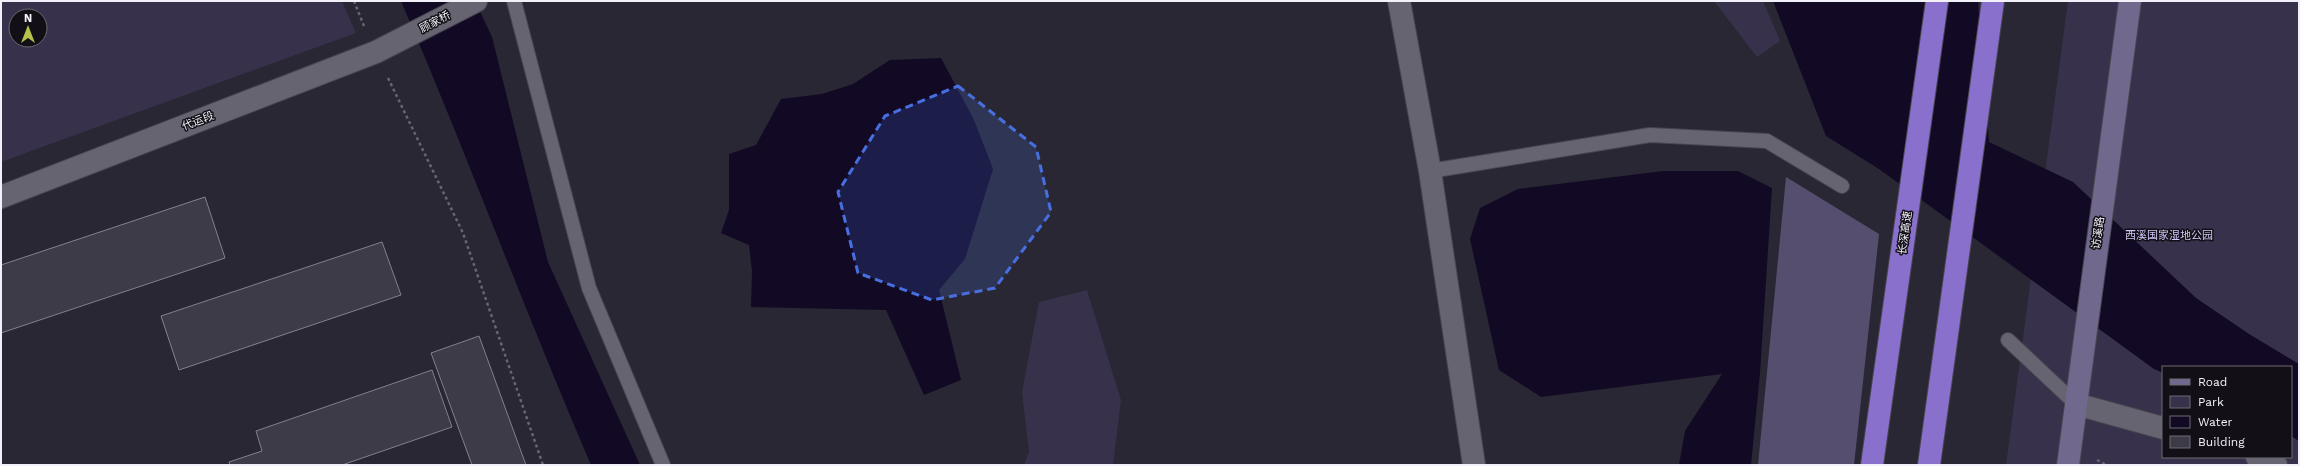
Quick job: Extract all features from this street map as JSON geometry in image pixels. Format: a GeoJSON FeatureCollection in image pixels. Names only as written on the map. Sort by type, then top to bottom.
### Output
{"type":"FeatureCollection","features":[{"type":"Feature","properties":{"kind":"highway","name":"长深高速"},"geometry":{"type":"LineString","coordinates":[[1872,465],[1937,1]]}},
{"type":"Feature","properties":{"kind":"highway"},"geometry":{"type":"LineString","coordinates":[[1929,465],[1993,1]]}},
{"type":"Feature","properties":{"kind":"street","name":"顾家桥"},"geometry":{"type":"LineString","coordinates":[[385,48],[476,1]]}},
{"type":"Feature","properties":{"kind":"street"},"geometry":{"type":"LineString","coordinates":[[1399,1],[1430,171],[1474,465]]}},
{"type":"Feature","properties":{"kind":"street","name":"访溪路"},"geometry":{"type":"LineString","coordinates":[[2068,465],[2130,1]]}},
{"type":"Feature","properties":{"kind":"street","name":"代运段"},"geometry":{"type":"LineString","coordinates":[[1,197],[385,48]]}},
{"type":"Feature","properties":{"kind":"street"},"geometry":{"type":"LineString","coordinates":[[2076,404],[2162,428]]}},
{"type":"Feature","properties":{"kind":"street"},"geometry":{"type":"LineString","coordinates":[[2258,458],[2276,465]]}},
{"type":"Feature","properties":{"kind":"lane"},"geometry":{"type":"LineString","coordinates":[[514,1],[589,288],[663,465]]}},
{"type":"Feature","properties":{"kind":"lane"},"geometry":{"type":"LineString","coordinates":[[1430,171],[1650,135],[1767,141],[1842,186]]}},
{"type":"Feature","properties":{"kind":"lane"},"geometry":{"type":"LineString","coordinates":[[2008,340],[2076,404]]}},
{"type":"Feature","properties":{"kind":"path"},"geometry":{"type":"LineString","coordinates":[[354,1],[385,48],[463,233],[543,465]]}},
{"type":"Feature","properties":{"kind":"highlighted area"},"geometry":{"type":"Polygon","coordinates":[[[958,86],[1036,147],[1051,212],[995,288],[932,300],[858,273],[838,192],[885,116],[958,86]]]}},
{"type":"Feature","properties":{"kind":"green space"},"geometry":{"type":"Polygon","coordinates":[[[1,1],[342,1],[356,33],[1,162],[1,1]]]}},
{"type":"Feature","properties":{"kind":"green space"},"geometry":{"type":"Polygon","coordinates":[[[1714,1],[1763,1],[1780,41],[1757,57],[1714,1]]]}},
{"type":"Feature","properties":{"kind":"green space","name":"西溪国家湿地公园"},"geometry":{"type":"Polygon","coordinates":[[[2068,1],[2299,1],[2299,465],[2006,465],[2068,1]]]}},
{"type":"Feature","properties":{"kind":"green space"},"geometry":{"type":"Polygon","coordinates":[[[1087,290],[1121,400],[1113,465],[1024,465],[1029,452],[1022,392],[1039,302],[1087,290]]]}},
{"type":"Feature","properties":{"kind":"shaded area"},"geometry":{"type":"Polygon","coordinates":[[[1786,177],[1879,234],[1854,465],[1758,465],[1786,177]]]}},
{"type":"Feature","properties":{"kind":"water"},"geometry":{"type":"Polygon","coordinates":[[[401,1],[475,1],[492,37],[548,262],[640,465],[591,465],[401,1]]]}},
{"type":"Feature","properties":{"kind":"water"},"geometry":{"type":"Polygon","coordinates":[[[1773,1],[1978,1],[1989,142],[2073,182],[2196,298],[2249,334],[2299,364],[2299,441],[2292,437],[2292,366],[2162,366],[2162,373],[2154,369],[1879,169],[1826,136],[1773,1]]]}},
{"type":"Feature","properties":{"kind":"water"},"geometry":{"type":"Polygon","coordinates":[[[941,58],[974,120],[993,169],[965,259],[939,290],[961,380],[924,395],[886,310],[751,307],[752,271],[749,245],[721,233],[729,210],[729,154],[756,145],[781,99],[822,94],[853,84],[890,60],[941,58]]]}},
{"type":"Feature","properties":{"kind":"water"},"geometry":{"type":"Polygon","coordinates":[[[1663,171],[1738,171],[1772,188],[1760,373],[1751,465],[1679,465],[1685,431],[1722,374],[1541,397],[1499,370],[1470,239],[1480,208],[1518,189],[1663,171]]]}},
{"type":"Feature","properties":{"kind":"building"},"geometry":{"type":"Polygon","coordinates":[[[205,197],[225,258],[1,333],[1,265],[205,197]]]}},
{"type":"Feature","properties":{"kind":"building"},"geometry":{"type":"Polygon","coordinates":[[[382,242],[401,295],[179,370],[161,316],[382,242]]]}},
{"type":"Feature","properties":{"kind":"building"},"geometry":{"type":"Polygon","coordinates":[[[479,336],[526,465],[472,465],[431,353],[479,336]]]}},
{"type":"Feature","properties":{"kind":"building"},"geometry":{"type":"Polygon","coordinates":[[[432,370],[452,427],[342,465],[230,465],[229,462],[262,451],[256,431],[432,370]]]}}]}
